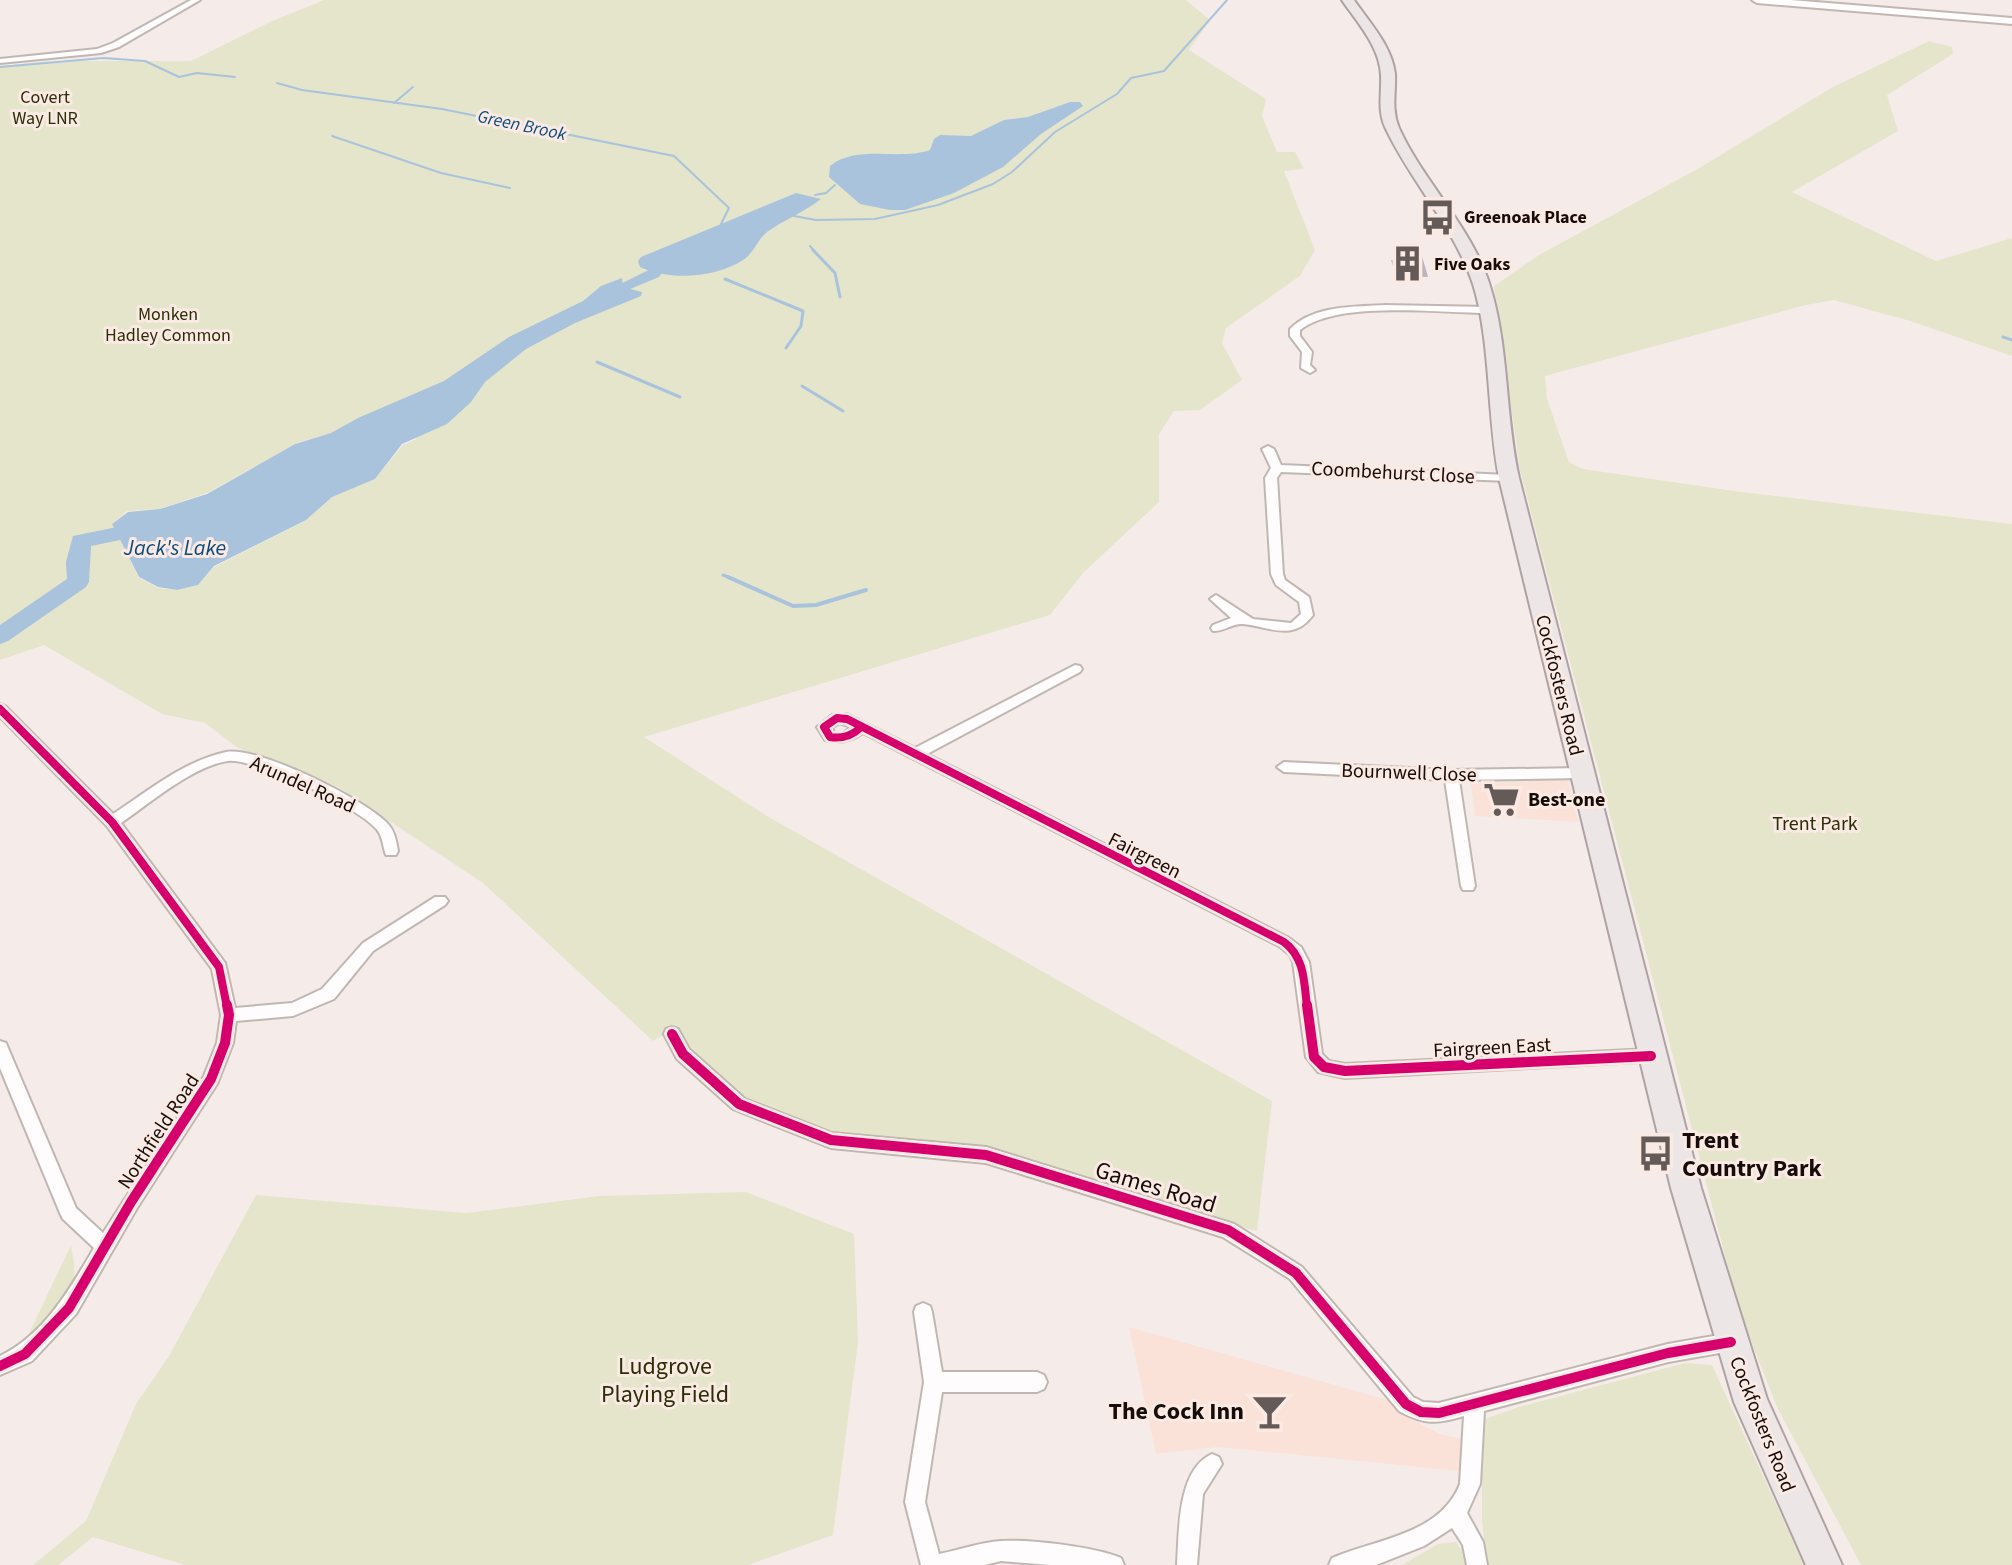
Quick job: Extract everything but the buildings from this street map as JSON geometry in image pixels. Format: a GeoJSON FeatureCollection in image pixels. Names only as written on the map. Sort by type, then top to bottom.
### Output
{"type":"FeatureCollection","features":[{"type":"Feature","properties":{"kind":"main road","name":"Cockfosters Road"},"geometry":{"type":"LineString","coordinates":[[1348,0],[1383,52],[1388,74],[1386,102],[1392,127],[1463,244],[1481,284],[1488,310],[1500,435],[1509,478],[1651,1056],[1731,1342],[1751,1402],[1777,1466],[1824,1565]]}},
{"type":"Feature","properties":{"kind":"street"},"geometry":{"type":"LineString","coordinates":[[0,61],[84,54],[116,45],[196,0]]}},
{"type":"Feature","properties":{"kind":"street"},"geometry":{"type":"LineString","coordinates":[[1757,0],[2012,21]]}},
{"type":"Feature","properties":{"kind":"street"},"geometry":{"type":"LineString","coordinates":[[1310,370],[1305,366],[1305,347],[1295,336],[1298,324],[1315,316],[1371,302],[1488,310]]}},
{"type":"Feature","properties":{"kind":"street"},"geometry":{"type":"LineString","coordinates":[[1217,628],[1238,620],[1291,627],[1298,625],[1307,615],[1305,600],[1280,582],[1277,574],[1271,478],[1277,468],[1268,449]]}},
{"type":"Feature","properties":{"kind":"street","name":"Coombehurst Close"},"geometry":{"type":"LineString","coordinates":[[1277,468],[1509,478]]}},
{"type":"Feature","properties":{"kind":"street"},"geometry":{"type":"LineString","coordinates":[[1216,599],[1238,620]]}},
{"type":"Feature","properties":{"kind":"street"},"geometry":{"type":"LineString","coordinates":[[915,754],[1075,669]]}},
{"type":"Feature","properties":{"kind":"street","name":"Northfield Road"},"geometry":{"type":"LineString","coordinates":[[0,709],[112,822],[219,967],[229,1015],[225,1043],[211,1079],[69,1308],[25,1354],[0,1366]]}},
{"type":"Feature","properties":{"kind":"street","name":"Fairgreen"},"geometry":{"type":"LineString","coordinates":[[861,727],[1284,942],[1296,951],[1301,962],[1314,1057],[1324,1067],[1334,1071]]}},
{"type":"Feature","properties":{"kind":"street","name":"Arundel Road"},"geometry":{"type":"LineString","coordinates":[[112,822],[206,763],[234,755],[277,769],[364,811],[386,830],[391,851]]}},
{"type":"Feature","properties":{"kind":"street","name":"Bournwell Close"},"geometry":{"type":"LineString","coordinates":[[1284,767],[1451,775],[1582,773]]}},
{"type":"Feature","properties":{"kind":"street"},"geometry":{"type":"LineString","coordinates":[[1451,775],[1468,886]]}},
{"type":"Feature","properties":{"kind":"street"},"geometry":{"type":"LineString","coordinates":[[229,1015],[293,1009],[328,994],[368,947],[440,901]]}},
{"type":"Feature","properties":{"kind":"street","name":"Games Road"},"geometry":{"type":"LineString","coordinates":[[672,1034],[683,1054],[739,1104],[831,1140],[986,1155],[1228,1230],[1296,1273],[1406,1404],[1421,1412],[1439,1413],[1668,1353],[1731,1342]]}},
{"type":"Feature","properties":{"kind":"street"},"geometry":{"type":"LineString","coordinates":[[0,1048],[69,1213],[105,1247]]}},
{"type":"Feature","properties":{"kind":"street","name":"Fairgreen East"},"geometry":{"type":"LineString","coordinates":[[1334,1071],[1651,1056]]}},
{"type":"Feature","properties":{"kind":"street"},"geometry":{"type":"LineString","coordinates":[[923,1312],[934,1382],[915,1502],[931,1565]]}},
{"type":"Feature","properties":{"kind":"street"},"geometry":{"type":"LineString","coordinates":[[934,1382],[1037,1382]]}},
{"type":"Feature","properties":{"kind":"street"},"geometry":{"type":"LineString","coordinates":[[1339,1565],[1396,1547],[1439,1527],[1455,1513],[1469,1487],[1474,1404]]}},
{"type":"Feature","properties":{"kind":"street"},"geometry":{"type":"LineString","coordinates":[[1187,1565],[1193,1491],[1212,1464]]}},
{"type":"Feature","properties":{"kind":"street"},"geometry":{"type":"LineString","coordinates":[[1455,1513],[1473,1542],[1477,1565]]}},
{"type":"Feature","properties":{"kind":"street"},"geometry":{"type":"LineString","coordinates":[[938,1565],[1001,1551],[1068,1556],[1114,1565]]}},
{"type":"Feature","properties":{"kind":"shaded area"},"geometry":{"type":"Polygon","coordinates":[[[1568,779],[1578,822],[1475,816],[1471,784],[1568,779]]]}},
{"type":"Feature","properties":{"kind":"shaded area"},"geometry":{"type":"Polygon","coordinates":[[[1129,1327],[1388,1400],[1414,1421],[1440,1434],[1463,1439],[1459,1471],[1219,1447],[1156,1454],[1129,1327]]]}},
{"type":"Feature","properties":{"kind":"green space"},"geometry":{"type":"Polygon","coordinates":[[[324,0],[1186,0],[1210,20],[1189,50],[1266,99],[1262,116],[1277,152],[1295,152],[1304,169],[1284,171],[1315,250],[1300,276],[1226,328],[1222,343],[1242,380],[1200,410],[1174,411],[1159,434],[1159,502],[1084,572],[1050,615],[644,737],[767,816],[1272,1101],[1257,1231],[1222,1222],[1125,1187],[987,1149],[828,1133],[743,1099],[699,1058],[675,1028],[653,1041],[483,883],[338,787],[238,748],[205,723],[162,714],[44,645],[0,660],[0,66],[49,61],[191,61],[270,22],[324,0]],[[358,418],[332,433],[299,442],[207,493],[159,509],[127,511],[112,524],[139,578],[158,588],[177,590],[198,585],[214,567],[305,521],[331,497],[375,479],[403,445],[417,439],[358,418]]]}},
{"type":"Feature","properties":{"kind":"green space","name":"Trent Park"},"geometry":{"type":"Polygon","coordinates":[[[1929,41],[1952,47],[1953,54],[1887,95],[1898,131],[1792,192],[1936,261],[2012,238],[2012,356],[1910,321],[1834,300],[1545,376],[1547,399],[1569,462],[1583,469],[1741,492],[2012,524],[2012,1565],[1861,1565],[1777,1407],[1740,1313],[1520,470],[1494,286],[1539,255],[1701,167],[1831,88],[1929,41]]]}},
{"type":"Feature","properties":{"kind":"green space","name":"Ludgrove Playing Field"},"geometry":{"type":"Polygon","coordinates":[[[746,1192],[854,1234],[858,1342],[833,1535],[748,1565],[185,1565],[93,1537],[58,1565],[33,1565],[86,1521],[136,1404],[169,1356],[256,1195],[466,1213],[599,1196],[746,1192]]]}},
{"type":"Feature","properties":{"kind":"green space"},"geometry":{"type":"Polygon","coordinates":[[[71,1245],[75,1269],[67,1296],[25,1342],[71,1245]]]}},
{"type":"Feature","properties":{"kind":"green space"},"geometry":{"type":"Polygon","coordinates":[[[1685,1363],[1712,1365],[1804,1565],[1487,1565],[1482,1521],[1482,1420],[1519,1407],[1685,1363]]]}},
{"type":"Feature","properties":{"kind":"green space"},"geometry":{"type":"Polygon","coordinates":[[[1456,1542],[1466,1557],[1467,1565],[1402,1565],[1438,1544],[1456,1542]]]}},
{"type":"Feature","properties":{"kind":"water"},"geometry":{"type":"Polygon","coordinates":[[[1070,102],[1080,102],[1083,106],[1041,134],[1003,167],[954,193],[905,210],[860,204],[829,177],[830,166],[841,159],[866,154],[918,153],[930,150],[934,139],[940,135],[971,136],[1004,120],[1028,117],[1070,102]]]}},
{"type":"Feature","properties":{"kind":"water"},"geometry":{"type":"Polygon","coordinates":[[[796,193],[821,199],[767,232],[747,257],[732,266],[692,276],[665,274],[640,267],[638,261],[641,257],[796,193]]]}},
{"type":"Feature","properties":{"kind":"water","name":"Jack's Lake"},"geometry":{"type":"Polygon","coordinates":[[[622,278],[623,287],[642,292],[641,296],[575,323],[526,349],[485,382],[471,402],[447,424],[402,444],[375,479],[332,497],[306,520],[214,566],[198,585],[177,590],[158,587],[139,577],[112,524],[128,512],[160,509],[207,494],[295,444],[331,433],[444,381],[509,337],[583,301],[601,286],[622,278]]]}},
{"type":"Feature","properties":{"kind":"waterway"},"geometry":{"type":"LineString","coordinates":[[794,216],[816,220],[875,219],[938,205],[993,184],[1012,172],[1055,132],[1117,94],[1131,78],[1164,71],[1227,0]]}},
{"type":"Feature","properties":{"kind":"waterway","name":"Green Brook"},"geometry":{"type":"LineString","coordinates":[[0,67],[103,58],[145,61],[179,77],[197,73],[235,77]]}},
{"type":"Feature","properties":{"kind":"waterway","name":"Green Brook"},"geometry":{"type":"LineString","coordinates":[[277,83],[302,90],[395,103]]}},
{"type":"Feature","properties":{"kind":"waterway"},"geometry":{"type":"LineString","coordinates":[[395,103],[413,87]]}},
{"type":"Feature","properties":{"kind":"waterway","name":"Green Brook"},"geometry":{"type":"LineString","coordinates":[[395,103],[442,109],[674,156],[729,208],[721,224]]}},
{"type":"Feature","properties":{"kind":"waterway"},"geometry":{"type":"LineString","coordinates":[[332,136],[441,173],[510,188]]}},
{"type":"Feature","properties":{"kind":"waterway"},"geometry":{"type":"LineString","coordinates":[[815,195],[826,193],[835,185]]}},
{"type":"Feature","properties":{"kind":"waterway"},"geometry":{"type":"LineString","coordinates":[[810,246],[815,252]]}},
{"type":"Feature","properties":{"kind":"waterway"},"geometry":{"type":"LineString","coordinates":[[813,250],[835,273],[840,297]]}},
{"type":"Feature","properties":{"kind":"waterway"},"geometry":{"type":"LineString","coordinates":[[623,287],[653,273]]}},
{"type":"Feature","properties":{"kind":"waterway"},"geometry":{"type":"LineString","coordinates":[[725,279],[803,311],[801,326],[786,348]]}},
{"type":"Feature","properties":{"kind":"waterway"},"geometry":{"type":"LineString","coordinates":[[2003,337],[2012,340]]}},
{"type":"Feature","properties":{"kind":"waterway"},"geometry":{"type":"LineString","coordinates":[[597,362],[680,397]]}},
{"type":"Feature","properties":{"kind":"waterway"},"geometry":{"type":"LineString","coordinates":[[802,386],[843,411]]}},
{"type":"Feature","properties":{"kind":"waterway"},"geometry":{"type":"LineString","coordinates":[[0,636],[78,582],[77,562],[81,541],[117,534]]}},
{"type":"Feature","properties":{"kind":"waterway"},"geometry":{"type":"LineString","coordinates":[[723,575],[728,577]]}},
{"type":"Feature","properties":{"kind":"waterway"},"geometry":{"type":"LineString","coordinates":[[728,577],[733,579]]}},
{"type":"Feature","properties":{"kind":"waterway"},"geometry":{"type":"LineString","coordinates":[[728,577],[793,606],[816,605],[866,590]]}},
{"type":"Feature","properties":{"kind":"cycle path"},"geometry":{"type":"LineString","coordinates":[[0,709],[112,822],[219,967],[229,1015],[225,1043],[211,1079],[131,1202],[69,1308],[25,1354],[0,1366]]}},
{"type":"Feature","properties":{"kind":"cycle path"},"geometry":{"type":"LineString","coordinates":[[861,727],[843,738],[830,737],[824,727],[837,718],[847,719],[1284,942],[1296,951],[1301,962],[1314,1057],[1324,1067],[1345,1071],[1651,1056]]}},
{"type":"Feature","properties":{"kind":"cycle path"},"geometry":{"type":"LineString","coordinates":[[672,1034],[683,1054],[739,1104],[831,1140],[986,1155],[1228,1230],[1296,1273],[1406,1404],[1421,1412],[1439,1413],[1668,1353],[1731,1342]]}},
{"type":"Feature","properties":{"kind":"place","name":"Greenoak Place"},"geometry":{"type":"Point","coordinates":[1438,217]}},
{"type":"Feature","properties":{"kind":"place","name":"Five Oaks"},"geometry":{"type":"Point","coordinates":[1408,264]}},
{"type":"Feature","properties":{"kind":"place","name":"Best-one"},"geometry":{"type":"Point","coordinates":[1502,799]}},
{"type":"Feature","properties":{"kind":"place","name":"Trent Country Park"},"geometry":{"type":"Point","coordinates":[1656,1154]}},
{"type":"Feature","properties":{"kind":"place","name":"The Cock Inn"},"geometry":{"type":"Point","coordinates":[1270,1411]}},
{"type":"Feature","properties":{"kind":"park label","name":"Covert Way LNR"},"geometry":{"type":"Point","coordinates":[45,107]}},
{"type":"Feature","properties":{"kind":"park label","name":"Monken Hadley Common"},"geometry":{"type":"Point","coordinates":[168,324]}}]}
